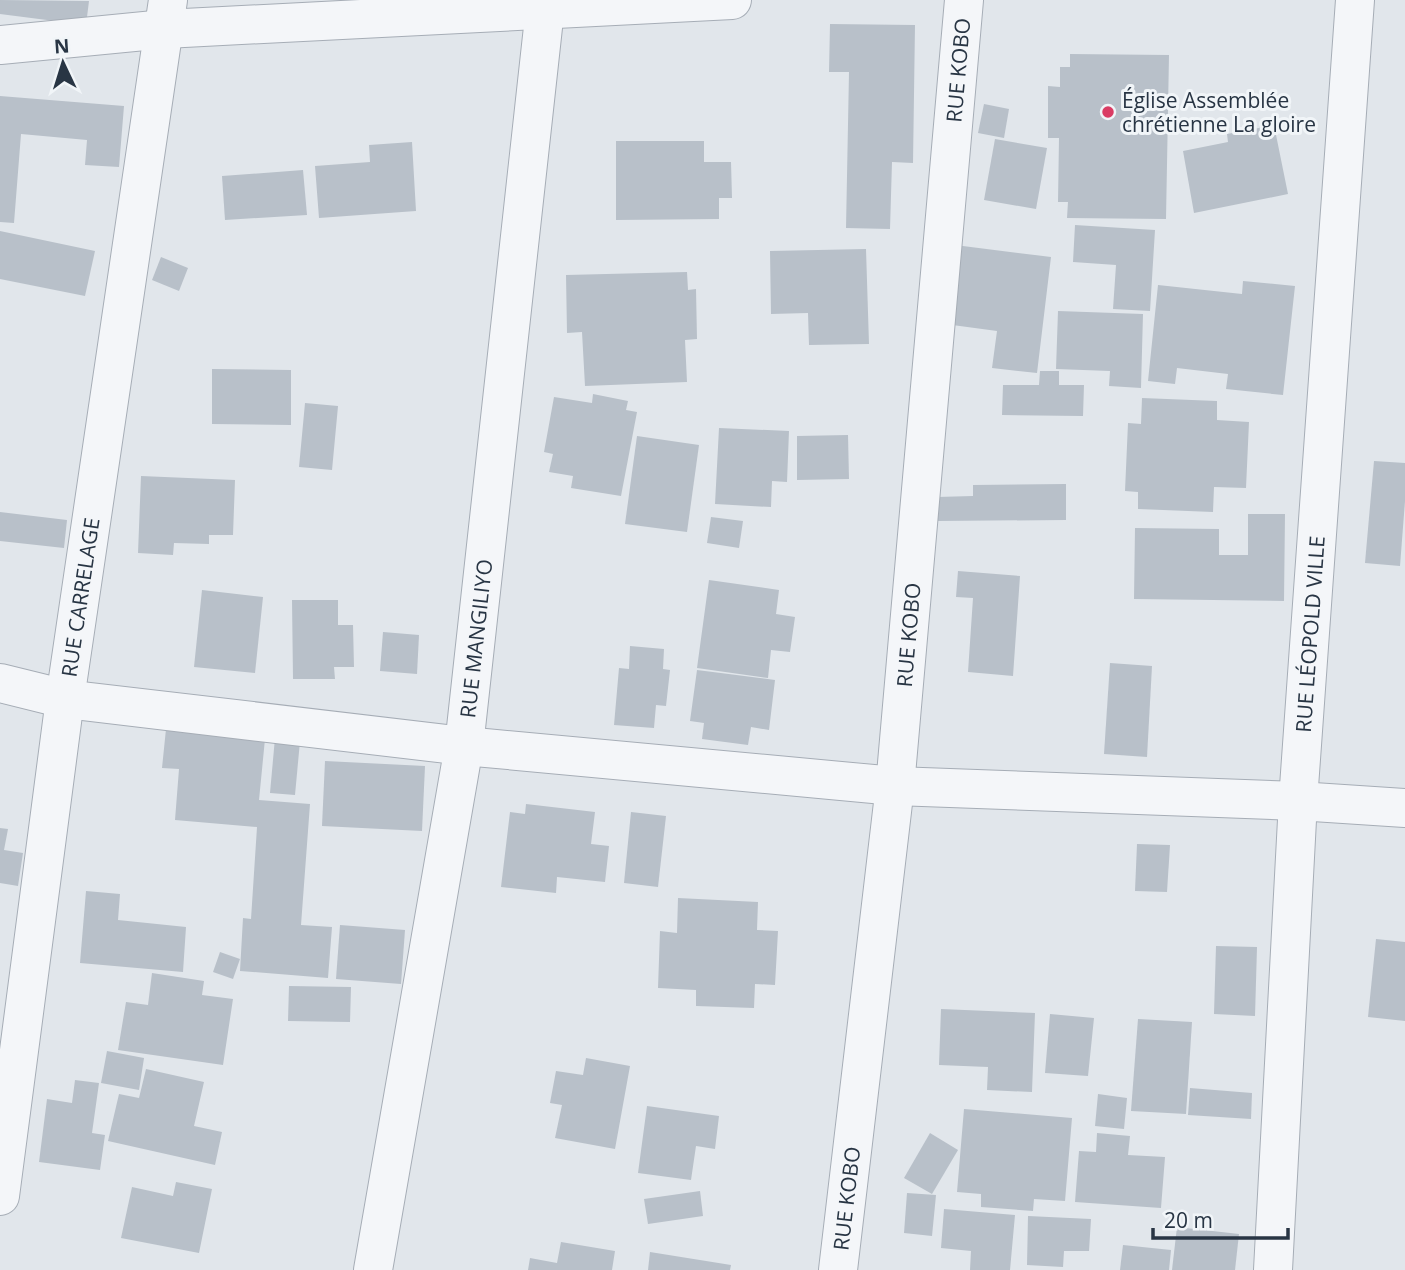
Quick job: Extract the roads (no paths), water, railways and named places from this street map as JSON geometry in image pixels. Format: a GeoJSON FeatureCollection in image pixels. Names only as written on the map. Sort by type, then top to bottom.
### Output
{"type":"FeatureCollection","features":[{"type":"Feature","properties":{"kind":"street"},"geometry":{"type":"LineString","coordinates":[[0,45],[167,15],[732,0]]}},
{"type":"Feature","properties":{"kind":"street","name":"RUE KOBO"},"geometry":{"type":"LineString","coordinates":[[838,1270],[895,786],[964,0]]}},
{"type":"Feature","properties":{"kind":"street","name":"RUE LÉOPOLD VILLE"},"geometry":{"type":"LineString","coordinates":[[1273,1270],[1298,800],[1355,0]]}},
{"type":"Feature","properties":{"kind":"street","name":"RUE MANGILIYO"},"geometry":{"type":"LineString","coordinates":[[373,1270],[464,746],[545,6]]}},
{"type":"Feature","properties":{"kind":"street","name":"RUE CARRELAGE"},"geometry":{"type":"LineString","coordinates":[[0,1196],[65,699],[167,15]]}},
{"type":"Feature","properties":{"kind":"street"},"geometry":{"type":"LineString","coordinates":[[0,683],[65,699],[464,746],[895,786],[1298,800],[1405,808]]}},
{"type":"Feature","properties":{"kind":"place","name":"Église Assemblée chrétienne La gloire"},"geometry":{"type":"Point","coordinates":[1108,112]}}]}
